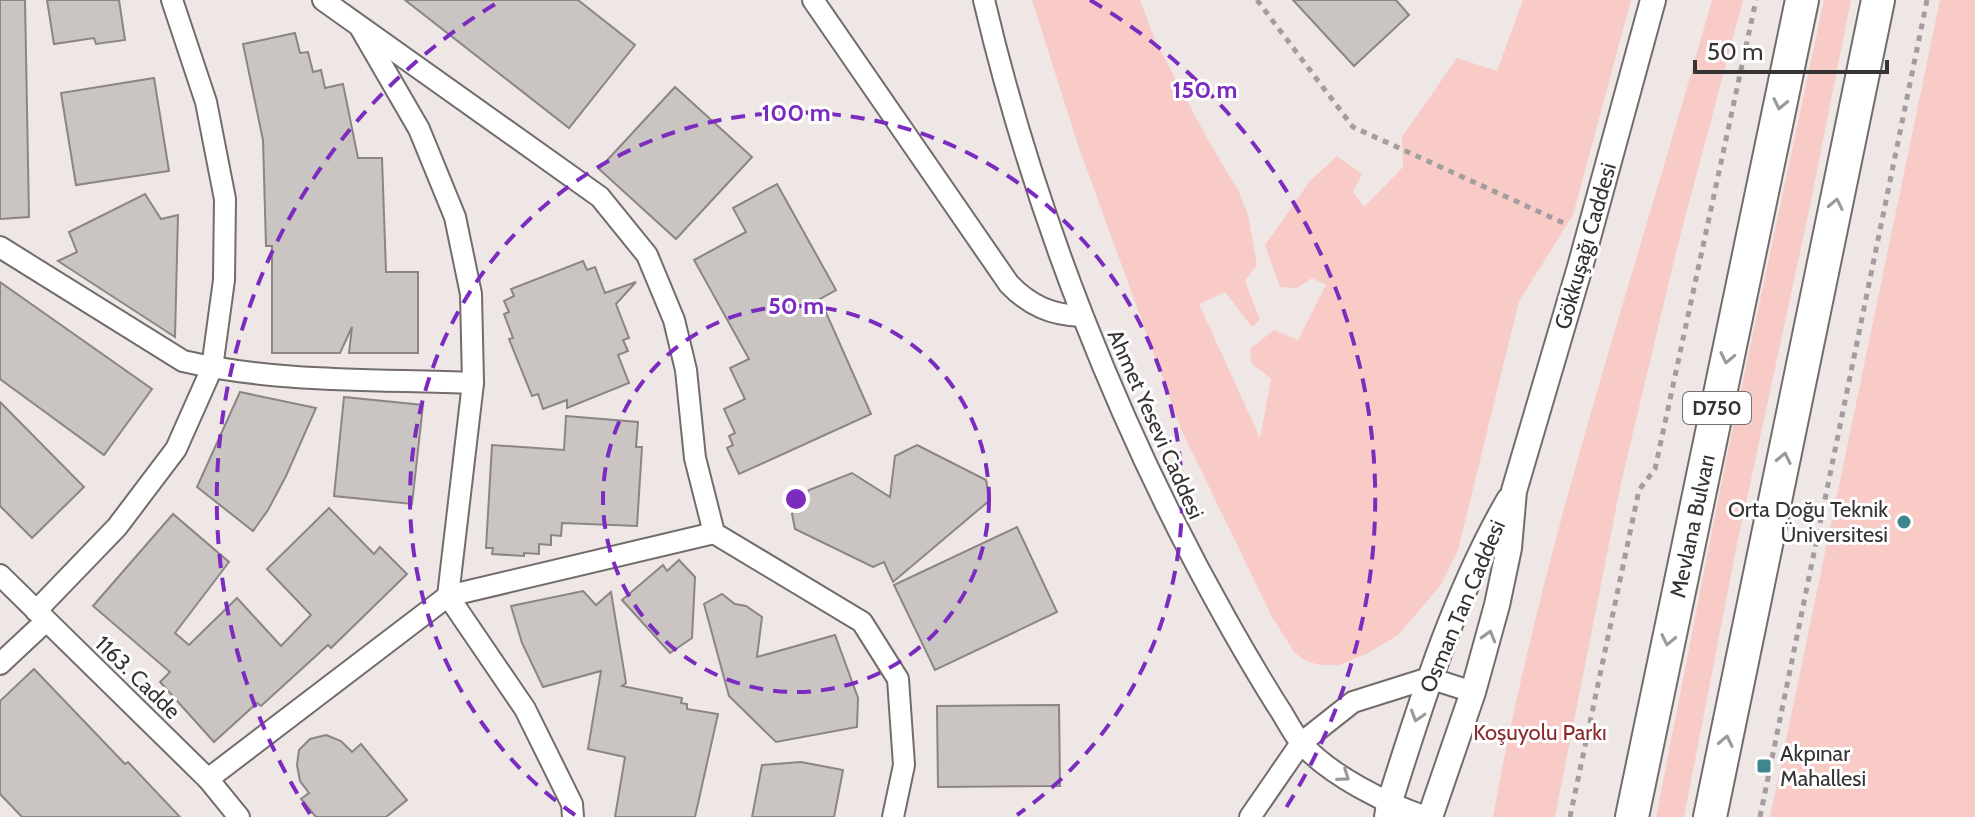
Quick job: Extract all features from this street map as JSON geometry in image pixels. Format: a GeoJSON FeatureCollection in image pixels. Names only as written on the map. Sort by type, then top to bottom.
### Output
{"type":"FeatureCollection","features":[{"type":"Feature","properties":{"kind":"highway","name":"Mevlana Bulvarı"},"geometry":{"type":"LineString","coordinates":[[1632,817],[1802,0]]}},
{"type":"Feature","properties":{"kind":"highway"},"geometry":{"type":"LineString","coordinates":[[1710,817],[1878,0]]}},
{"type":"Feature","properties":{"kind":"street"},"geometry":{"type":"LineString","coordinates":[[0,664],[117,527],[176,449],[212,368],[224,280],[225,199],[206,102],[172,0]]}},
{"type":"Feature","properties":{"kind":"street"},"geometry":{"type":"LineString","coordinates":[[323,0],[600,197],[647,255],[674,320],[686,370],[695,458],[714,533]]}},
{"type":"Feature","properties":{"kind":"street"},"geometry":{"type":"LineString","coordinates":[[813,0],[1009,284],[1038,307],[1052,313],[1081,316]]}},
{"type":"Feature","properties":{"kind":"street","name":"Ahmet Yesevi Caddesi"},"geometry":{"type":"LineString","coordinates":[[984,0],[1012,109],[1081,316],[1184,543],[1259,677],[1301,743],[1388,811],[1428,817]]}},
{"type":"Feature","properties":{"kind":"street","name":"Gökkuşağı Caddesi"},"geometry":{"type":"LineString","coordinates":[[1514,491],[1580,267],[1653,0]]}},
{"type":"Feature","properties":{"kind":"street"},"geometry":{"type":"LineString","coordinates":[[357,23],[419,129],[455,217],[471,294],[473,383],[448,596],[525,709],[572,804],[573,817]]}},
{"type":"Feature","properties":{"kind":"street"},"geometry":{"type":"LineString","coordinates":[[0,247],[183,361],[212,368],[311,377],[473,383]]}},
{"type":"Feature","properties":{"kind":"street","name":"Osman Tan Caddesi"},"geometry":{"type":"LineString","coordinates":[[1388,811],[1429,678],[1484,543],[1514,491]]}},
{"type":"Feature","properties":{"kind":"street","name":"Osman Tan Caddesi"},"geometry":{"type":"LineString","coordinates":[[1428,817],[1473,692],[1497,605],[1509,548],[1514,491]]}},
{"type":"Feature","properties":{"kind":"street"},"geometry":{"type":"LineString","coordinates":[[208,779],[448,596],[714,533],[862,622],[898,679],[904,765],[893,817]]}},
{"type":"Feature","properties":{"kind":"street","name":"1163. Cadde"},"geometry":{"type":"LineString","coordinates":[[0,575],[208,779],[239,817]]}},
{"type":"Feature","properties":{"kind":"street"},"geometry":{"type":"LineString","coordinates":[[1250,817],[1301,743],[1353,702],[1429,678],[1473,692]]}},
{"type":"Feature","properties":{"kind":"path"},"geometry":{"type":"LineString","coordinates":[[1257,0],[1353,127],[1573,227],[1568,238]]}},
{"type":"Feature","properties":{"kind":"path"},"geometry":{"type":"LineString","coordinates":[[1570,817],[1639,490],[1655,469],[1756,0]]}},
{"type":"Feature","properties":{"kind":"path"},"geometry":{"type":"LineString","coordinates":[[1760,817],[1927,0]]}},
{"type":"Feature","properties":{"kind":"green space"},"geometry":{"type":"Polygon","coordinates":[[[1032,0],[1140,0],[1155,40],[1238,190],[1248,215],[1257,265],[1245,281],[1260,320],[1252,327],[1225,292],[1199,304],[1260,438],[1271,379],[1251,363],[1250,349],[1274,330],[1298,340],[1326,285],[1312,278],[1297,288],[1280,287],[1265,245],[1310,181],[1337,156],[1362,174],[1353,192],[1364,207],[1403,167],[1402,137],[1457,58],[1497,71],[1523,0],[1631,0],[1573,215],[1519,301],[1458,550],[1441,585],[1398,635],[1368,653],[1339,665],[1306,661],[1295,653],[1272,617],[1182,431],[1078,145],[1032,0]]]}},
{"type":"Feature","properties":{"kind":"green space","name":"Koşuyolu Parkı"},"geometry":{"type":"Polygon","coordinates":[[[1712,0],[1743,0],[1677,248],[1621,483],[1555,817],[1493,817],[1514,713],[1564,508],[1712,0]]]}},
{"type":"Feature","properties":{"kind":"green space"},"geometry":{"type":"Polygon","coordinates":[[[1824,0],[1851,0],[1810,206],[1736,549],[1684,817],[1656,817],[1725,465],[1824,0]]]}},
{"type":"Feature","properties":{"kind":"green space","name":"Orta Doğu Teknik Üniversitesi"},"geometry":{"type":"Polygon","coordinates":[[[1940,0],[1975,0],[1975,817],[1770,817],[1940,0]]]}},
{"type":"Feature","properties":{"kind":"building"},"geometry":{"type":"Polygon","coordinates":[[[0,0],[25,0],[29,217],[0,219],[0,0]]]}},
{"type":"Feature","properties":{"kind":"building"},"geometry":{"type":"Polygon","coordinates":[[[47,0],[119,0],[125,40],[96,44],[94,38],[54,44],[47,0]]]}},
{"type":"Feature","properties":{"kind":"building"},"geometry":{"type":"Polygon","coordinates":[[[405,0],[578,0],[635,45],[569,128],[405,0]]]}},
{"type":"Feature","properties":{"kind":"building"},"geometry":{"type":"Polygon","coordinates":[[[1293,0],[1396,0],[1409,15],[1354,66],[1293,0]]]}},
{"type":"Feature","properties":{"kind":"building"},"geometry":{"type":"Polygon","coordinates":[[[295,33],[300,53],[308,52],[313,72],[321,70],[325,88],[343,84],[358,158],[382,158],[386,272],[418,272],[418,353],[349,353],[352,327],[340,353],[272,353],[272,246],[266,246],[263,140],[243,44],[295,33]]]}},
{"type":"Feature","properties":{"kind":"building"},"geometry":{"type":"Polygon","coordinates":[[[154,78],[169,171],[76,185],[61,93],[154,78]]]}},
{"type":"Feature","properties":{"kind":"building"},"geometry":{"type":"Polygon","coordinates":[[[675,87],[752,157],[676,239],[599,169],[675,87]]]}},
{"type":"Feature","properties":{"kind":"building"},"geometry":{"type":"Polygon","coordinates":[[[777,184],[836,290],[820,299],[871,414],[739,474],[727,448],[733,445],[729,436],[735,433],[724,409],[745,399],[730,368],[749,359],[694,260],[746,232],[733,208],[777,184]]]}},
{"type":"Feature","properties":{"kind":"building"},"geometry":{"type":"Polygon","coordinates":[[[145,194],[161,219],[178,215],[175,337],[58,261],[77,252],[69,232],[145,194]]]}},
{"type":"Feature","properties":{"kind":"building"},"geometry":{"type":"Polygon","coordinates":[[[583,261],[587,270],[595,267],[605,293],[636,282],[616,304],[629,338],[623,340],[628,351],[618,355],[629,383],[567,408],[567,400],[543,409],[538,394],[532,396],[509,339],[513,338],[504,314],[509,312],[504,301],[514,296],[511,289],[583,261]]]}},
{"type":"Feature","properties":{"kind":"building"},"geometry":{"type":"Polygon","coordinates":[[[0,282],[152,389],[104,455],[0,379],[0,282]]]}},
{"type":"Feature","properties":{"kind":"building"},"geometry":{"type":"Polygon","coordinates":[[[240,392],[316,408],[286,476],[253,531],[197,487],[240,392]]]}},
{"type":"Feature","properties":{"kind":"building"},"geometry":{"type":"Polygon","coordinates":[[[344,397],[423,405],[412,504],[334,496],[344,397]]]}},
{"type":"Feature","properties":{"kind":"building"},"geometry":{"type":"Polygon","coordinates":[[[0,402],[84,487],[32,538],[0,506],[0,402]]]}},
{"type":"Feature","properties":{"kind":"building"},"geometry":{"type":"Polygon","coordinates":[[[566,416],[638,422],[636,447],[642,447],[637,526],[562,523],[561,536],[551,535],[551,545],[539,544],[539,554],[492,554],[493,548],[486,548],[492,445],[564,450],[566,416]]]}},
{"type":"Feature","properties":{"kind":"building"},"geometry":{"type":"Polygon","coordinates":[[[917,445],[986,480],[990,500],[893,582],[884,562],[873,567],[795,529],[792,514],[809,490],[852,473],[890,497],[895,456],[917,445]]]}},
{"type":"Feature","properties":{"kind":"building"},"geometry":{"type":"Polygon","coordinates":[[[329,508],[374,554],[380,547],[407,574],[331,648],[328,645],[261,706],[257,703],[214,742],[160,682],[170,672],[93,606],[173,514],[229,562],[175,633],[189,645],[237,598],[281,646],[311,615],[267,569],[329,508]]]}},
{"type":"Feature","properties":{"kind":"building"},"geometry":{"type":"Polygon","coordinates":[[[1017,527],[1057,612],[935,670],[894,585],[1017,527]]]}},
{"type":"Feature","properties":{"kind":"building"},"geometry":{"type":"Polygon","coordinates":[[[679,560],[695,577],[692,638],[670,653],[622,600],[663,565],[667,571],[679,560]]]}},
{"type":"Feature","properties":{"kind":"building"},"geometry":{"type":"Polygon","coordinates":[[[583,591],[596,605],[611,592],[626,683],[622,686],[682,698],[681,703],[687,704],[687,709],[718,714],[695,817],[615,817],[625,757],[588,749],[601,671],[543,687],[522,643],[511,606],[583,591]]]}},
{"type":"Feature","properties":{"kind":"building"},"geometry":{"type":"Polygon","coordinates":[[[722,594],[762,617],[757,657],[835,635],[858,698],[857,727],[776,742],[729,696],[704,604],[722,594]]]}},
{"type":"Feature","properties":{"kind":"building"},"geometry":{"type":"Polygon","coordinates":[[[34,669],[180,817],[22,817],[0,794],[0,701],[34,669]]]}},
{"type":"Feature","properties":{"kind":"building"},"geometry":{"type":"Polygon","coordinates":[[[1059,705],[1060,786],[938,787],[937,706],[1059,705]]]}},
{"type":"Feature","properties":{"kind":"building"},"geometry":{"type":"Polygon","coordinates":[[[326,735],[341,741],[352,752],[361,744],[407,800],[386,817],[316,817],[301,799],[309,793],[300,781],[297,765],[299,750],[310,739],[326,735]]]}},
{"type":"Feature","properties":{"kind":"building"},"geometry":{"type":"Polygon","coordinates":[[[801,762],[843,770],[834,817],[752,817],[762,765],[801,762]]]}},
{"type":"Feature","properties":{"kind":"place","name":"Orta Doğu Teknik Üniversitesi"},"geometry":{"type":"Point","coordinates":[1904,522]}},
{"type":"Feature","properties":{"kind":"place","name":"Akpınar Mahallesi"},"geometry":{"type":"Point","coordinates":[1764,766]}}]}
